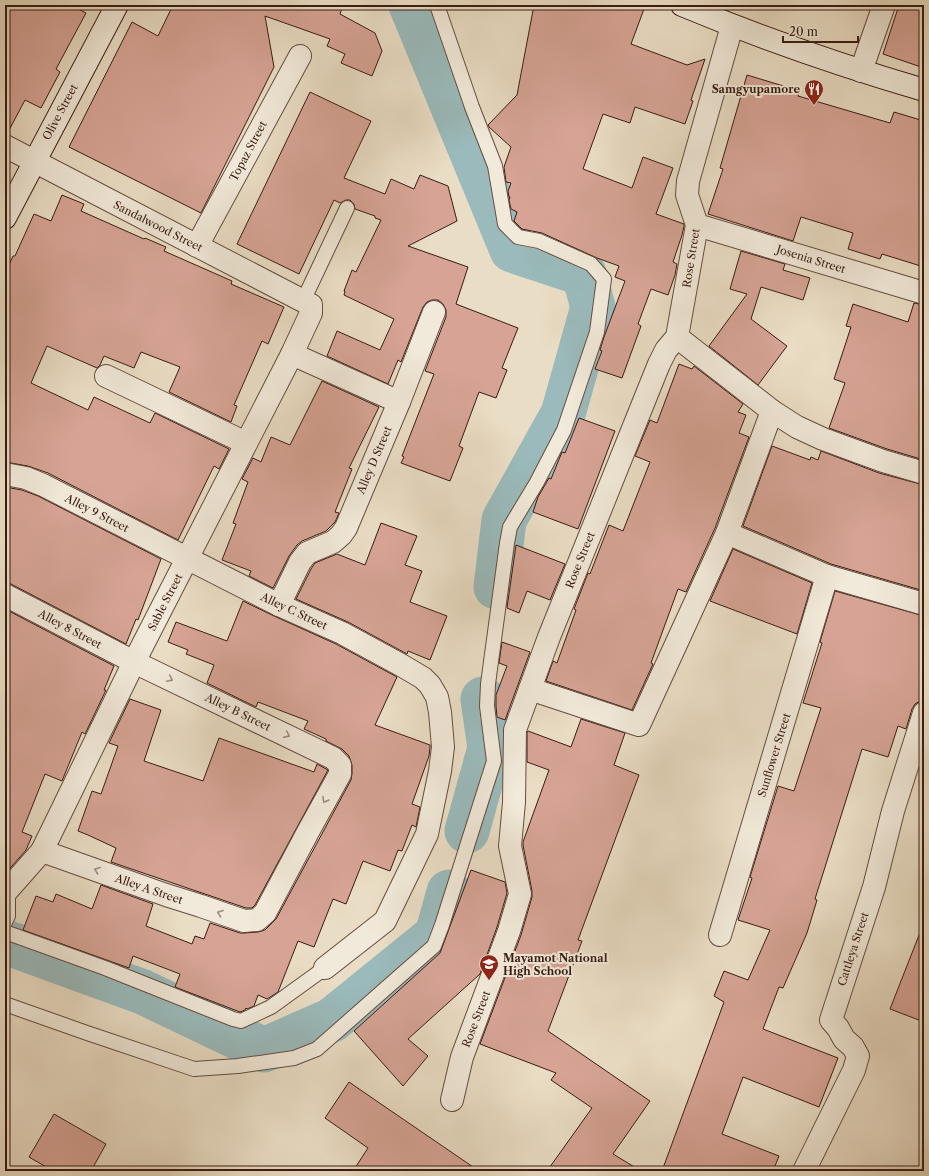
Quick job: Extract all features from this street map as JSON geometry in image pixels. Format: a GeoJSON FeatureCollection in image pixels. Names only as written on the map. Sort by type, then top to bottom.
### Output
{"type":"FeatureCollection","features":[{"type":"Feature","properties":{"kind":"street","name":"Olive Street"},"geometry":{"type":"LineString","coordinates":[[5,218],[117,5]]}},
{"type":"Feature","properties":{"kind":"street"},"geometry":{"type":"LineString","coordinates":[[682,5],[732,26],[861,71],[924,90]]}},
{"type":"Feature","properties":{"kind":"street"},"geometry":{"type":"LineString","coordinates":[[861,71],[884,5]]}},
{"type":"Feature","properties":{"kind":"street","name":"Rose Street"},"geometry":{"type":"LineString","coordinates":[[452,1100],[462,1057],[509,930],[520,894],[510,846],[514,802],[515,730],[550,637],[659,364],[666,350],[677,337],[697,225],[687,195],[688,181],[732,26]]}},
{"type":"Feature","properties":{"kind":"street","name":"Topaz Street"},"geometry":{"type":"LineString","coordinates":[[197,246],[300,56]]}},
{"type":"Feature","properties":{"kind":"street","name":"Sandalwood Street"},"geometry":{"type":"LineString","coordinates":[[5,146],[307,303]]}},
{"type":"Feature","properties":{"kind":"street","name":"Josenia Street"},"geometry":{"type":"LineString","coordinates":[[697,225],[924,293]]}},
{"type":"Feature","properties":{"kind":"street","name":"Sable Street"},"geometry":{"type":"LineString","coordinates":[[6,892],[42,851],[134,662],[292,354],[310,313],[307,303]]}},
{"type":"Feature","properties":{"kind":"street","name":"Alley D Street"},"geometry":{"type":"LineString","coordinates":[[279,605],[300,562],[307,553],[333,542],[346,528],[399,402],[434,312]]}},
{"type":"Feature","properties":{"kind":"street"},"geometry":{"type":"LineString","coordinates":[[677,337],[772,411],[797,427],[823,439],[883,461],[924,473]]}},
{"type":"Feature","properties":{"kind":"street"},"geometry":{"type":"LineString","coordinates":[[292,354],[399,402]]}},
{"type":"Feature","properties":{"kind":"street"},"geometry":{"type":"LineString","coordinates":[[106,376],[246,443]]}},
{"type":"Feature","properties":{"kind":"street"},"geometry":{"type":"LineString","coordinates":[[530,690],[639,725],[727,533],[772,411]]}},
{"type":"Feature","properties":{"kind":"street","name":"Alley 9 Street"},"geometry":{"type":"LineString","coordinates":[[5,474],[26,478],[43,485],[187,558]]}},
{"type":"Feature","properties":{"kind":"street"},"geometry":{"type":"LineString","coordinates":[[727,533],[827,576],[924,604]]}},
{"type":"Feature","properties":{"kind":"street","name":"Alley C Street"},"geometry":{"type":"LineString","coordinates":[[187,558],[279,605],[342,633],[401,665],[423,678],[430,685],[437,697],[443,747],[440,771],[427,834],[385,921],[325,968]]}},
{"type":"Feature","properties":{"kind":"street","name":"Sunflower Street"},"geometry":{"type":"LineString","coordinates":[[720,935],[827,576]]}},
{"type":"Feature","properties":{"kind":"street","name":"Alley 8 Street"},"geometry":{"type":"LineString","coordinates":[[5,595],[134,662]]}},
{"type":"Feature","properties":{"kind":"street","name":"Alley B Street"},"geometry":{"type":"LineString","coordinates":[[134,662],[333,758],[340,765],[340,774],[265,913],[258,920]]}},
{"type":"Feature","properties":{"kind":"street","name":"Cattleya Street"},"geometry":{"type":"LineString","coordinates":[[804,1171],[854,1070],[858,1056],[853,1047],[844,1039],[838,1028],[831,1020],[874,887],[893,811],[924,713]]}},
{"type":"Feature","properties":{"kind":"street","name":"Alley A Street"},"geometry":{"type":"LineString","coordinates":[[42,851],[244,921],[258,920]]}},
{"type":"Feature","properties":{"kind":"lane"},"geometry":{"type":"LineString","coordinates":[[5,1004],[194,1069],[238,1066],[294,1058],[316,1049],[434,946],[442,926],[494,761],[487,706],[488,684],[510,527],[537,482],[564,430],[597,332],[604,279],[591,264],[539,241],[518,237],[505,224],[495,166],[472,107],[437,5]]}},
{"type":"Feature","properties":{"kind":"lane"},"geometry":{"type":"LineString","coordinates":[[307,303],[347,208]]}},
{"type":"Feature","properties":{"kind":"lane"},"geometry":{"type":"LineString","coordinates":[[5,922],[8,916],[6,892]]}},
{"type":"Feature","properties":{"kind":"lane"},"geometry":{"type":"LineString","coordinates":[[5,932],[105,968],[241,1021],[271,1007],[325,968]]}},
{"type":"Feature","properties":{"kind":"building"},"geometry":{"type":"Polygon","coordinates":[[[5,5],[71,5],[86,13],[56,69],[60,72],[41,108],[25,100],[7,134],[5,134],[5,5]]]}},
{"type":"Feature","properties":{"kind":"building"},"geometry":{"type":"Polygon","coordinates":[[[173,5],[343,5],[340,14],[375,33],[382,51],[372,76],[341,63],[345,54],[327,46],[330,39],[265,16],[274,67],[201,213],[69,147],[132,22],[158,36],[173,5]]]}},
{"type":"Feature","properties":{"kind":"building"},"geometry":{"type":"Polygon","coordinates":[[[534,5],[633,5],[644,9],[631,44],[687,65],[705,59],[691,100],[693,101],[685,124],[635,107],[630,123],[603,114],[583,169],[632,188],[643,157],[673,168],[656,214],[684,224],[673,262],[677,264],[675,275],[668,295],[651,289],[638,324],[641,326],[622,378],[595,369],[602,351],[600,350],[604,337],[625,281],[615,277],[619,266],[597,258],[542,233],[522,229],[514,221],[517,212],[511,209],[508,191],[511,183],[506,182],[504,167],[511,147],[488,125],[517,95],[534,5]]]}},
{"type":"Feature","properties":{"kind":"building"},"geometry":{"type":"Polygon","coordinates":[[[899,5],[924,5],[924,68],[883,54],[899,5]]]}},
{"type":"Feature","properties":{"kind":"building"},"geometry":{"type":"Polygon","coordinates":[[[747,75],[800,91],[798,96],[890,123],[894,112],[924,121],[924,267],[882,254],[880,259],[848,249],[853,233],[801,217],[793,241],[708,214],[723,169],[720,168],[747,75]]]}},
{"type":"Feature","properties":{"kind":"building"},"geometry":{"type":"Polygon","coordinates":[[[310,92],[371,121],[344,178],[385,194],[391,179],[414,189],[420,175],[448,186],[457,221],[408,246],[468,267],[456,304],[518,328],[502,368],[507,370],[496,398],[479,392],[459,446],[463,448],[450,481],[401,463],[404,457],[402,456],[434,374],[425,371],[446,317],[446,310],[443,304],[438,300],[432,300],[427,302],[423,307],[401,362],[398,360],[388,384],[327,356],[337,331],[380,350],[394,319],[344,295],[344,291],[352,270],[356,272],[381,220],[375,218],[375,216],[355,209],[354,204],[350,200],[340,203],[334,200],[299,274],[237,244],[310,92]]]}},
{"type":"Feature","properties":{"kind":"building"},"geometry":{"type":"Polygon","coordinates":[[[62,195],[84,204],[81,211],[144,239],[145,238],[166,247],[164,251],[232,281],[231,284],[284,307],[268,344],[262,341],[234,405],[237,406],[231,422],[169,392],[180,367],[141,352],[134,368],[104,356],[97,368],[47,346],[31,383],[88,410],[94,397],[150,423],[155,413],[229,449],[219,469],[214,466],[178,540],[48,473],[28,466],[5,462],[5,274],[34,214],[51,221],[62,195]]]}},
{"type":"Feature","properties":{"kind":"building"},"geometry":{"type":"Polygon","coordinates":[[[741,251],[785,264],[783,270],[810,278],[803,300],[761,287],[751,319],[787,346],[758,385],[709,346],[747,294],[730,289],[741,251]]]}},
{"type":"Feature","properties":{"kind":"building"},"geometry":{"type":"Polygon","coordinates":[[[914,303],[924,305],[924,460],[887,449],[829,428],[845,383],[834,379],[851,327],[846,326],[853,304],[908,322],[914,303]]]}},
{"type":"Feature","properties":{"kind":"building"},"geometry":{"type":"Polygon","coordinates":[[[679,364],[692,369],[694,366],[743,404],[738,412],[746,415],[739,433],[749,437],[715,528],[686,592],[678,589],[651,663],[653,664],[632,710],[546,681],[553,661],[557,663],[576,610],[574,609],[588,573],[590,574],[609,525],[623,531],[650,462],[635,456],[650,420],[657,423],[679,364]]]}},
{"type":"Feature","properties":{"kind":"building"},"geometry":{"type":"Polygon","coordinates":[[[322,381],[379,407],[349,468],[352,469],[335,512],[339,513],[335,522],[326,531],[302,541],[297,545],[289,556],[273,588],[249,576],[251,571],[222,560],[236,524],[233,523],[248,482],[242,479],[253,458],[261,462],[271,437],[290,445],[322,381]]]}},
{"type":"Feature","properties":{"kind":"building"},"geometry":{"type":"Polygon","coordinates":[[[579,418],[615,431],[578,529],[533,512],[538,497],[549,478],[551,479],[562,452],[565,453],[579,418]]]}},
{"type":"Feature","properties":{"kind":"building"},"geometry":{"type":"Polygon","coordinates":[[[772,446],[810,460],[811,457],[818,460],[821,451],[879,473],[924,485],[924,591],[831,564],[743,526],[772,446]]]}},
{"type":"Feature","properties":{"kind":"building"},"geometry":{"type":"Polygon","coordinates":[[[5,487],[22,490],[38,496],[161,559],[138,620],[136,619],[126,644],[11,584],[5,583],[5,487]]]}},
{"type":"Feature","properties":{"kind":"building"},"geometry":{"type":"Polygon","coordinates":[[[381,523],[417,536],[405,565],[422,571],[410,602],[447,616],[430,660],[408,651],[407,654],[348,622],[296,599],[315,563],[337,554],[365,565],[381,523]]]}},
{"type":"Feature","properties":{"kind":"building"},"geometry":{"type":"Polygon","coordinates":[[[516,545],[565,564],[550,600],[527,591],[519,613],[507,608],[516,545]]]}},
{"type":"Feature","properties":{"kind":"building"},"geometry":{"type":"Polygon","coordinates":[[[733,549],[812,583],[797,634],[710,601],[733,549]]]}},
{"type":"Feature","properties":{"kind":"building"},"geometry":{"type":"Polygon","coordinates":[[[835,591],[924,616],[924,689],[920,701],[915,704],[912,709],[906,729],[898,726],[888,757],[862,749],[815,899],[817,900],[807,933],[783,988],[779,987],[763,1029],[838,1058],[819,1107],[743,1077],[722,1134],[779,1156],[773,1171],[662,1171],[724,1002],[714,996],[724,971],[748,980],[770,930],[738,920],[752,878],[750,877],[778,786],[794,791],[821,708],[803,703],[822,643],[820,642],[835,591]]]}},
{"type":"Feature","properties":{"kind":"building"},"geometry":{"type":"Polygon","coordinates":[[[243,601],[336,644],[397,677],[375,725],[430,745],[430,747],[429,756],[412,804],[420,807],[416,827],[412,825],[402,851],[398,850],[390,871],[363,861],[346,904],[333,899],[314,947],[298,941],[278,992],[267,999],[258,995],[254,1006],[247,1009],[246,1008],[240,1012],[175,987],[180,974],[133,956],[129,968],[23,930],[36,896],[53,902],[56,894],[92,909],[101,885],[153,904],[146,926],[192,944],[195,936],[204,939],[210,923],[240,933],[245,933],[265,930],[276,919],[351,780],[352,765],[349,756],[342,749],[326,741],[326,739],[304,729],[308,721],[258,702],[256,707],[207,683],[214,665],[186,654],[188,650],[168,642],[176,622],[227,641],[243,601]]]}},
{"type":"Feature","properties":{"kind":"building"},"geometry":{"type":"Polygon","coordinates":[[[5,609],[114,666],[104,690],[106,690],[85,734],[82,732],[62,781],[45,774],[22,832],[32,836],[26,850],[5,874],[5,609]]]}},
{"type":"Feature","properties":{"kind":"building"},"geometry":{"type":"Polygon","coordinates":[[[502,642],[530,652],[505,720],[497,717],[496,706],[496,695],[507,666],[499,663],[502,642]]]}},
{"type":"Feature","properties":{"kind":"building"},"geometry":{"type":"Polygon","coordinates":[[[130,699],[161,710],[144,761],[203,781],[219,738],[314,772],[317,764],[328,770],[252,908],[246,908],[111,862],[116,848],[78,831],[92,791],[101,794],[118,746],[109,743],[130,699]]]}},
{"type":"Feature","properties":{"kind":"building"},"geometry":{"type":"Polygon","coordinates":[[[581,719],[625,733],[614,765],[639,775],[578,940],[582,941],[548,1031],[650,1101],[613,1154],[641,1171],[547,1171],[592,1108],[551,1080],[556,1073],[480,1044],[521,935],[532,897],[523,842],[549,770],[527,762],[527,732],[528,731],[571,747],[581,719]]]}},
{"type":"Feature","properties":{"kind":"building"},"geometry":{"type":"Polygon","coordinates":[[[471,870],[505,882],[507,893],[497,927],[480,974],[408,1039],[428,1056],[403,1086],[354,1031],[440,953],[471,870]]]}},
{"type":"Feature","properties":{"kind":"building"},"geometry":{"type":"Polygon","coordinates":[[[924,925],[924,1022],[890,1009],[924,925]]]}},
{"type":"Feature","properties":{"kind":"building"},"geometry":{"type":"Polygon","coordinates":[[[349,1082],[479,1171],[353,1171],[368,1148],[325,1118],[349,1082]]]}},
{"type":"Feature","properties":{"kind":"building"},"geometry":{"type":"Polygon","coordinates":[[[54,1114],[106,1144],[91,1171],[53,1171],[29,1157],[54,1114]]]}},
{"type":"Feature","properties":{"kind":"waterway"},"geometry":{"type":"LineString","coordinates":[[411,5],[512,250],[584,274],[593,307],[563,414],[504,520],[496,587]]}},
{"type":"Feature","properties":{"kind":"waterway"},"geometry":{"type":"LineString","coordinates":[[467,831],[490,748],[483,699]]}},
{"type":"Feature","properties":{"kind":"waterway"},"geometry":{"type":"LineString","coordinates":[[5,942],[143,992],[264,1050],[332,1020],[437,935],[449,892]]}},
{"type":"Feature","properties":{"kind":"place","name":"Samgyupamore"},"geometry":{"type":"Point","coordinates":[814,106]}},
{"type":"Feature","properties":{"kind":"place","name":"Mayamot National High School"},"geometry":{"type":"Point","coordinates":[489,981]}}]}
